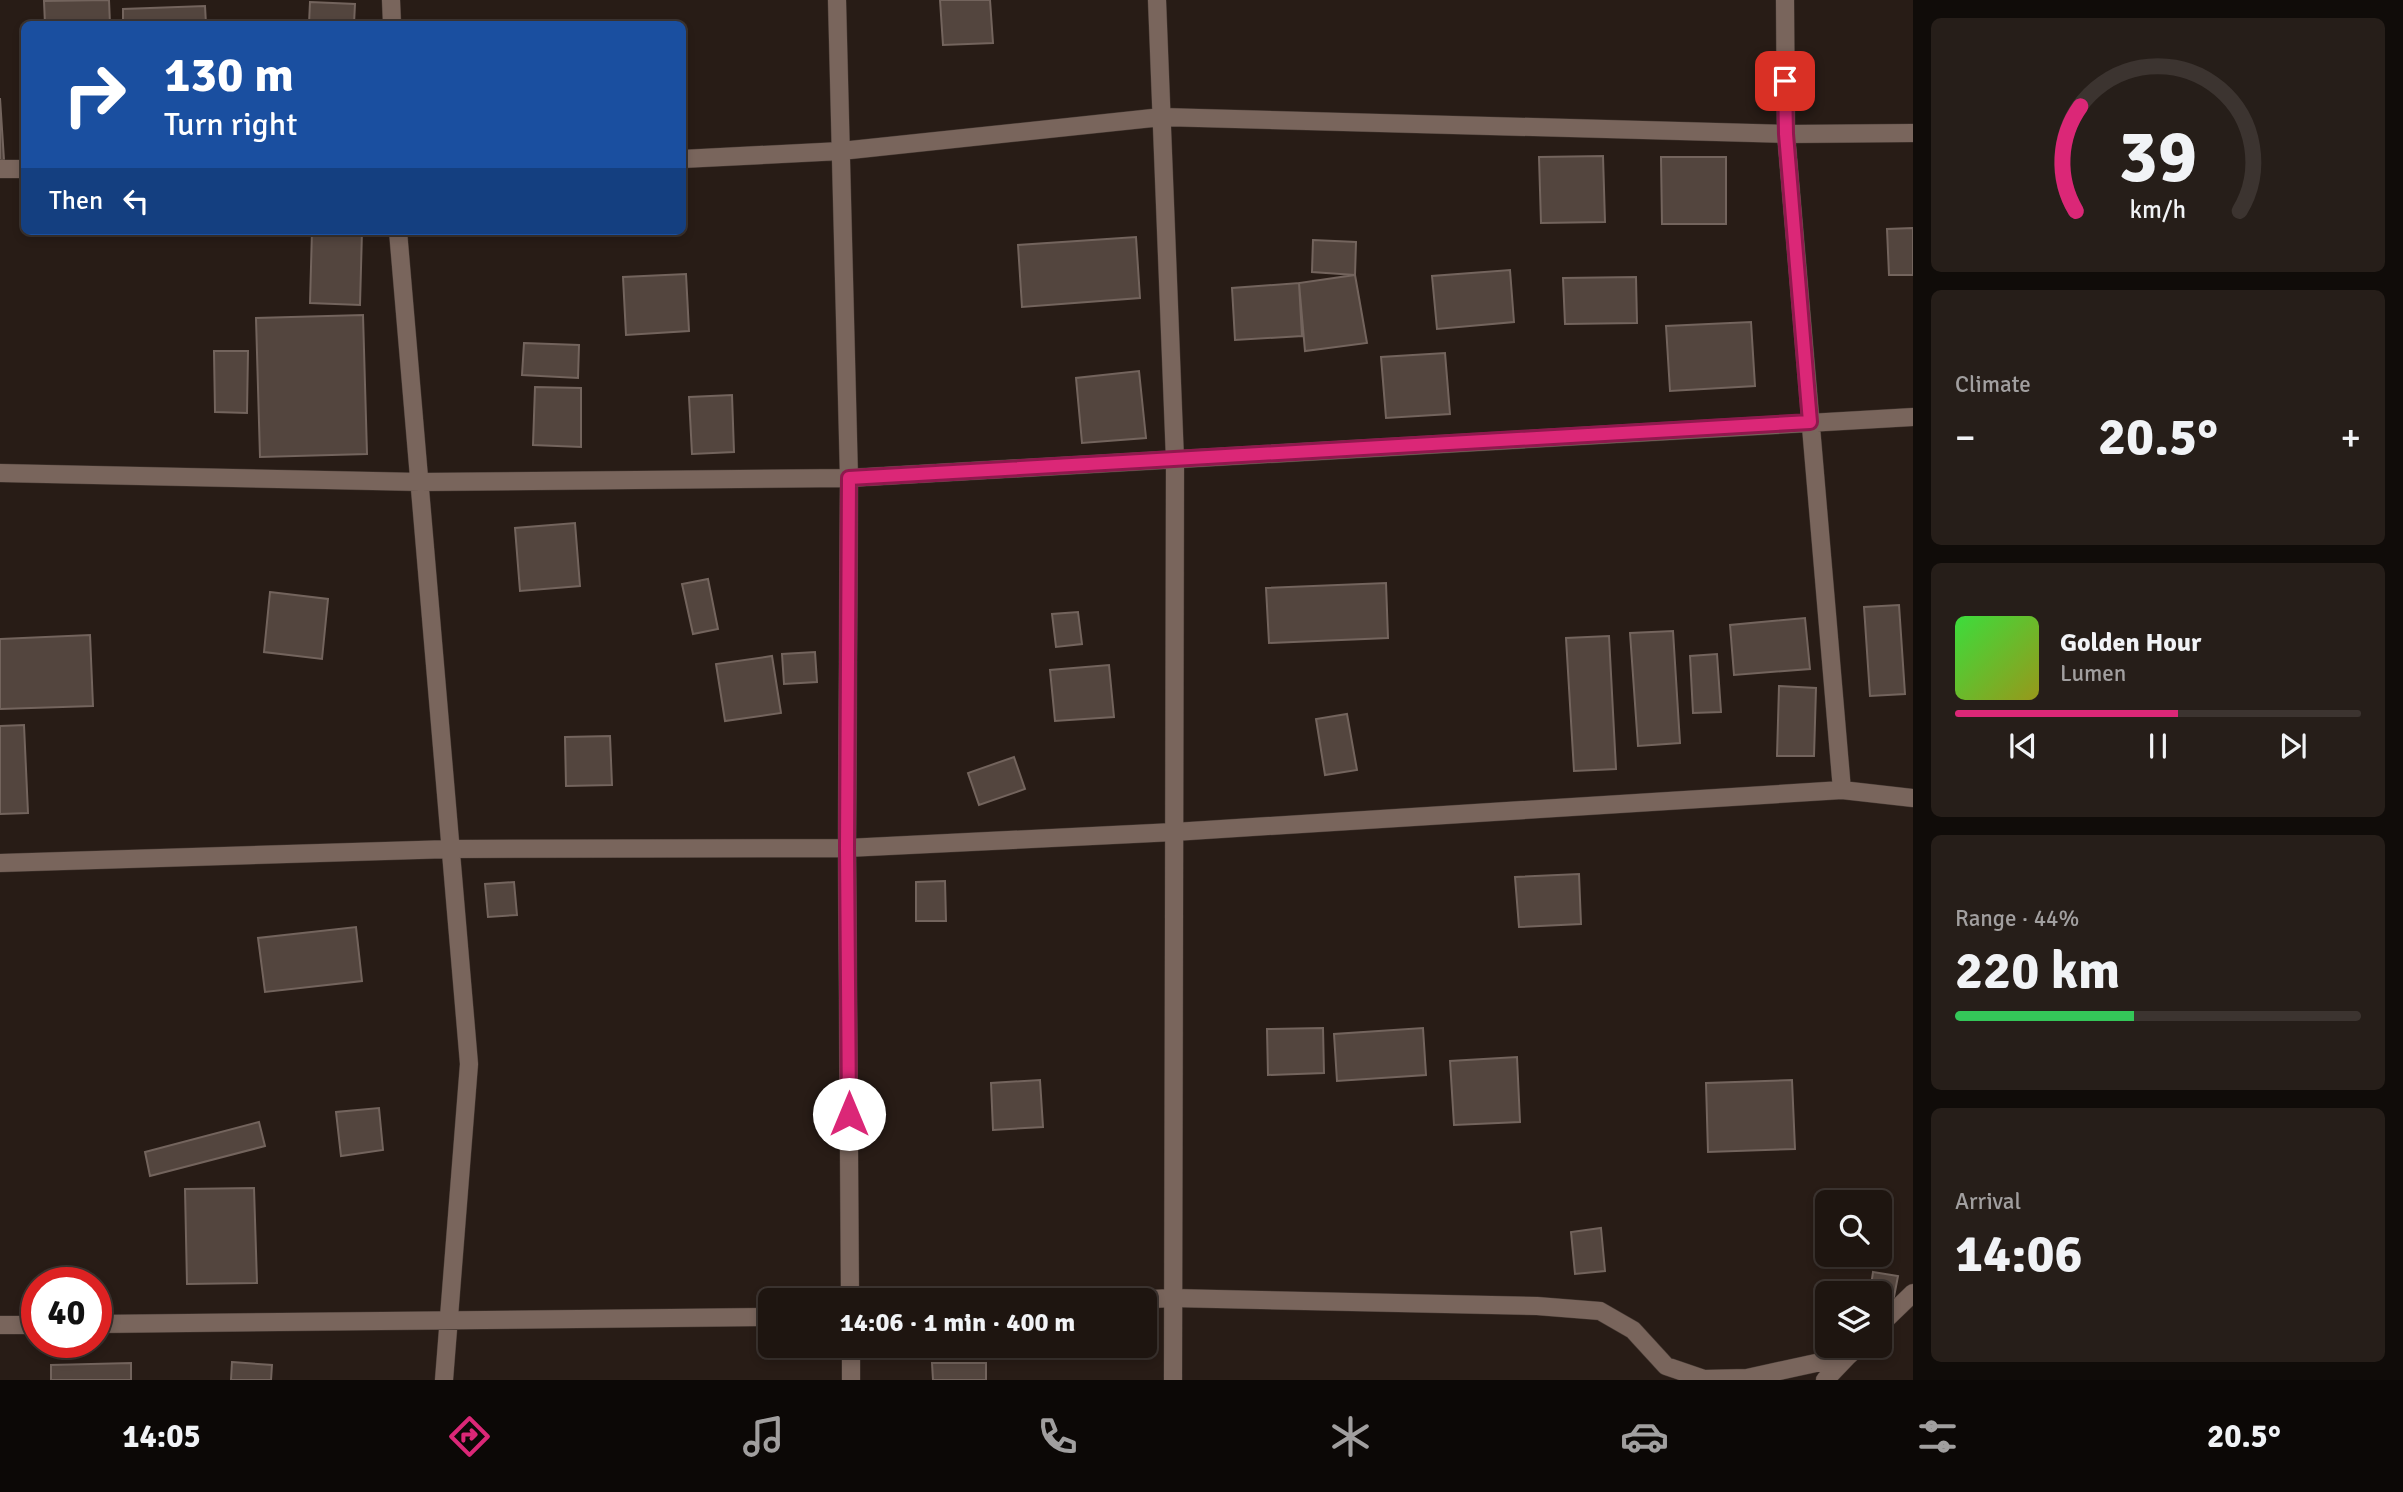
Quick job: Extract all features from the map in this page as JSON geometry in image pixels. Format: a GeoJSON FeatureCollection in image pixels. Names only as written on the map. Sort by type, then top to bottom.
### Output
{"type":"FeatureCollection","features":[{"type":"Feature","properties":{"kind":"street"},"geometry":{"type":"LineString","coordinates":[[391,0],[392,21]]}},
{"type":"Feature","properties":{"kind":"street"},"geometry":{"type":"LineString","coordinates":[[837,0],[849,478],[847,848],[850,1288]]}},
{"type":"Feature","properties":{"kind":"street"},"geometry":{"type":"LineString","coordinates":[[1157,0],[1175,460],[1173,1380]]}},
{"type":"Feature","properties":{"kind":"street"},"geometry":{"type":"LineString","coordinates":[[1785,0],[1786,134],[1842,790]]}},
{"type":"Feature","properties":{"kind":"street"},"geometry":{"type":"LineString","coordinates":[[686,159],[841,151],[1162,117],[1786,134],[1913,133]]}},
{"type":"Feature","properties":{"kind":"street"},"geometry":{"type":"LineString","coordinates":[[0,169],[21,169]]}},
{"type":"Feature","properties":{"kind":"street"},"geometry":{"type":"LineString","coordinates":[[398,235],[470,1064],[444,1380]]}},
{"type":"Feature","properties":{"kind":"street"},"geometry":{"type":"LineString","coordinates":[[0,473],[419,482],[849,478],[1913,417]]}},
{"type":"Feature","properties":{"kind":"street"},"geometry":{"type":"LineString","coordinates":[[0,863],[451,849],[847,848],[1174,832],[1842,790],[1913,798]]}},
{"type":"Feature","properties":{"kind":"street"},"geometry":{"type":"LineString","coordinates":[[1892,1313],[1913,1293]]}},
{"type":"Feature","properties":{"kind":"street"},"geometry":{"type":"LineString","coordinates":[[1157,1299],[1537,1307],[1600,1311],[1633,1330],[1666,1366],[1704,1379],[1747,1378],[1826,1358]]}},
{"type":"Feature","properties":{"kind":"street"},"geometry":{"type":"LineString","coordinates":[[112,1324],[758,1317]]}},
{"type":"Feature","properties":{"kind":"street"},"geometry":{"type":"LineString","coordinates":[[0,1325],[21,1325]]}},
{"type":"Feature","properties":{"kind":"street"},"geometry":{"type":"LineString","coordinates":[[851,1358],[852,1380]]}},
{"type":"Feature","properties":{"kind":"street"},"geometry":{"type":"LineString","coordinates":[[1825,1380],[1846,1358]]}},
{"type":"Feature","properties":{"kind":"building"},"geometry":{"type":"Polygon","coordinates":[[[109,0],[110,21],[45,21],[44,1],[109,0]]]}},
{"type":"Feature","properties":{"kind":"building"},"geometry":{"type":"Polygon","coordinates":[[[940,0],[990,0],[993,43],[943,45],[940,0]]]}},
{"type":"Feature","properties":{"kind":"building"},"geometry":{"type":"Polygon","coordinates":[[[310,2],[355,4],[354,21],[309,21],[310,2]]]}},
{"type":"Feature","properties":{"kind":"building"},"geometry":{"type":"Polygon","coordinates":[[[205,6],[206,21],[123,21],[123,9],[205,6]]]}},
{"type":"Feature","properties":{"kind":"building"},"geometry":{"type":"Polygon","coordinates":[[[0,98],[4,160],[0,160],[0,98]]]}},
{"type":"Feature","properties":{"kind":"building"},"geometry":{"type":"Polygon","coordinates":[[[1603,156],[1605,222],[1541,223],[1539,157],[1603,156]]]}},
{"type":"Feature","properties":{"kind":"building"},"geometry":{"type":"Polygon","coordinates":[[[1661,157],[1726,157],[1726,224],[1662,224],[1661,157]]]}},
{"type":"Feature","properties":{"kind":"building"},"geometry":{"type":"Polygon","coordinates":[[[1913,228],[1913,275],[1889,275],[1887,229],[1913,228]]]}},
{"type":"Feature","properties":{"kind":"building"},"geometry":{"type":"Polygon","coordinates":[[[312,235],[362,235],[360,305],[310,303],[312,235]]]}},
{"type":"Feature","properties":{"kind":"building"},"geometry":{"type":"Polygon","coordinates":[[[1136,237],[1140,298],[1022,307],[1018,245],[1136,237]]]}},
{"type":"Feature","properties":{"kind":"building"},"geometry":{"type":"Polygon","coordinates":[[[1313,240],[1356,242],[1355,275],[1312,272],[1313,240]]]}},
{"type":"Feature","properties":{"kind":"building"},"geometry":{"type":"Polygon","coordinates":[[[1510,270],[1514,322],[1437,329],[1432,276],[1510,270]]]}},
{"type":"Feature","properties":{"kind":"building"},"geometry":{"type":"Polygon","coordinates":[[[686,274],[689,331],[626,335],[623,277],[686,274]]]}},
{"type":"Feature","properties":{"kind":"building"},"geometry":{"type":"Polygon","coordinates":[[[1355,275],[1367,343],[1305,351],[1299,283],[1355,275]]]}},
{"type":"Feature","properties":{"kind":"building"},"geometry":{"type":"Polygon","coordinates":[[[1636,277],[1637,323],[1565,324],[1563,278],[1636,277]]]}},
{"type":"Feature","properties":{"kind":"building"},"geometry":{"type":"Polygon","coordinates":[[[1299,283],[1302,336],[1235,340],[1232,288],[1299,283]]]}},
{"type":"Feature","properties":{"kind":"building"},"geometry":{"type":"Polygon","coordinates":[[[363,315],[367,454],[260,457],[256,318],[363,315]]]}},
{"type":"Feature","properties":{"kind":"building"},"geometry":{"type":"Polygon","coordinates":[[[1751,322],[1755,386],[1670,391],[1666,326],[1751,322]]]}},
{"type":"Feature","properties":{"kind":"building"},"geometry":{"type":"Polygon","coordinates":[[[524,343],[579,345],[578,378],[522,375],[524,343]]]}},
{"type":"Feature","properties":{"kind":"building"},"geometry":{"type":"Polygon","coordinates":[[[214,351],[248,351],[247,413],[215,412],[214,351]]]}},
{"type":"Feature","properties":{"kind":"building"},"geometry":{"type":"Polygon","coordinates":[[[1445,353],[1450,414],[1386,418],[1381,357],[1445,353]]]}},
{"type":"Feature","properties":{"kind":"building"},"geometry":{"type":"Polygon","coordinates":[[[1139,371],[1146,438],[1082,443],[1076,378],[1139,371]]]}},
{"type":"Feature","properties":{"kind":"building"},"geometry":{"type":"Polygon","coordinates":[[[535,387],[581,388],[581,447],[533,445],[535,387]]]}},
{"type":"Feature","properties":{"kind":"building"},"geometry":{"type":"Polygon","coordinates":[[[732,395],[734,452],[692,454],[689,397],[732,395]]]}},
{"type":"Feature","properties":{"kind":"building"},"geometry":{"type":"Polygon","coordinates":[[[575,523],[580,586],[520,591],[515,528],[575,523]]]}},
{"type":"Feature","properties":{"kind":"building"},"geometry":{"type":"Polygon","coordinates":[[[708,579],[718,629],[693,634],[682,584],[708,579]]]}},
{"type":"Feature","properties":{"kind":"building"},"geometry":{"type":"Polygon","coordinates":[[[1386,583],[1388,638],[1269,643],[1266,588],[1386,583]]]}},
{"type":"Feature","properties":{"kind":"building"},"geometry":{"type":"Polygon","coordinates":[[[270,592],[328,599],[322,659],[264,652],[270,592]]]}},
{"type":"Feature","properties":{"kind":"building"},"geometry":{"type":"Polygon","coordinates":[[[1899,605],[1905,694],[1870,696],[1864,607],[1899,605]]]}},
{"type":"Feature","properties":{"kind":"building"},"geometry":{"type":"Polygon","coordinates":[[[1078,612],[1082,644],[1056,647],[1052,614],[1078,612]]]}},
{"type":"Feature","properties":{"kind":"building"},"geometry":{"type":"Polygon","coordinates":[[[1805,618],[1810,669],[1734,675],[1730,625],[1805,618]]]}},
{"type":"Feature","properties":{"kind":"building"},"geometry":{"type":"Polygon","coordinates":[[[1673,631],[1680,743],[1638,746],[1630,633],[1673,631]]]}},
{"type":"Feature","properties":{"kind":"building"},"geometry":{"type":"Polygon","coordinates":[[[90,635],[93,706],[0,709],[0,639],[90,635]]]}},
{"type":"Feature","properties":{"kind":"building"},"geometry":{"type":"Polygon","coordinates":[[[1609,636],[1616,769],[1574,771],[1566,638],[1609,636]]]}},
{"type":"Feature","properties":{"kind":"building"},"geometry":{"type":"Polygon","coordinates":[[[815,652],[817,682],[784,684],[782,654],[815,652]]]}},
{"type":"Feature","properties":{"kind":"building"},"geometry":{"type":"Polygon","coordinates":[[[1717,654],[1721,712],[1693,713],[1690,656],[1717,654]]]}},
{"type":"Feature","properties":{"kind":"building"},"geometry":{"type":"Polygon","coordinates":[[[772,656],[781,713],[725,721],[716,664],[772,656]]]}},
{"type":"Feature","properties":{"kind":"building"},"geometry":{"type":"Polygon","coordinates":[[[1109,665],[1114,717],[1055,721],[1050,670],[1109,665]]]}},
{"type":"Feature","properties":{"kind":"building"},"geometry":{"type":"Polygon","coordinates":[[[1779,686],[1816,688],[1814,756],[1777,756],[1779,686]]]}},
{"type":"Feature","properties":{"kind":"building"},"geometry":{"type":"Polygon","coordinates":[[[1347,714],[1357,770],[1325,775],[1316,719],[1347,714]]]}},
{"type":"Feature","properties":{"kind":"building"},"geometry":{"type":"Polygon","coordinates":[[[24,725],[28,813],[0,814],[0,726],[24,725]]]}},
{"type":"Feature","properties":{"kind":"building"},"geometry":{"type":"Polygon","coordinates":[[[610,736],[612,785],[566,786],[565,737],[610,736]]]}},
{"type":"Feature","properties":{"kind":"building"},"geometry":{"type":"Polygon","coordinates":[[[1014,757],[1025,789],[979,805],[968,773],[1014,757]]]}},
{"type":"Feature","properties":{"kind":"building"},"geometry":{"type":"Polygon","coordinates":[[[1579,874],[1581,924],[1519,927],[1515,877],[1579,874]]]}},
{"type":"Feature","properties":{"kind":"building"},"geometry":{"type":"Polygon","coordinates":[[[945,881],[946,921],[916,921],[916,882],[945,881]]]}},
{"type":"Feature","properties":{"kind":"building"},"geometry":{"type":"Polygon","coordinates":[[[514,882],[517,915],[488,917],[485,884],[514,882]]]}},
{"type":"Feature","properties":{"kind":"building"},"geometry":{"type":"Polygon","coordinates":[[[356,927],[362,981],[265,992],[258,938],[356,927]]]}},
{"type":"Feature","properties":{"kind":"building"},"geometry":{"type":"Polygon","coordinates":[[[1323,1028],[1324,1073],[1268,1075],[1267,1029],[1323,1028]]]}},
{"type":"Feature","properties":{"kind":"building"},"geometry":{"type":"Polygon","coordinates":[[[1423,1028],[1426,1075],[1337,1081],[1334,1034],[1423,1028]]]}},
{"type":"Feature","properties":{"kind":"building"},"geometry":{"type":"Polygon","coordinates":[[[1517,1057],[1520,1122],[1454,1125],[1450,1061],[1517,1057]]]}},
{"type":"Feature","properties":{"kind":"building"},"geometry":{"type":"Polygon","coordinates":[[[1040,1080],[1043,1127],[993,1130],[991,1083],[1040,1080]]]}},
{"type":"Feature","properties":{"kind":"building"},"geometry":{"type":"Polygon","coordinates":[[[1792,1080],[1795,1149],[1708,1152],[1706,1083],[1792,1080]]]}},
{"type":"Feature","properties":{"kind":"building"},"geometry":{"type":"Polygon","coordinates":[[[379,1108],[383,1150],[341,1156],[336,1112],[379,1108]]]}},
{"type":"Feature","properties":{"kind":"building"},"geometry":{"type":"Polygon","coordinates":[[[259,1122],[265,1146],[150,1176],[145,1152],[259,1122]]]}},
{"type":"Feature","properties":{"kind":"building"},"geometry":{"type":"Polygon","coordinates":[[[254,1188],[257,1283],[187,1284],[185,1189],[254,1188]]]}},
{"type":"Feature","properties":{"kind":"building"},"geometry":{"type":"Polygon","coordinates":[[[1601,1228],[1605,1271],[1575,1274],[1571,1232],[1601,1228]]]}},
{"type":"Feature","properties":{"kind":"building"},"geometry":{"type":"Polygon","coordinates":[[[1873,1272],[1898,1276],[1893,1302],[1892,1281],[1872,1281],[1873,1272]]]}},
{"type":"Feature","properties":{"kind":"building"},"geometry":{"type":"Polygon","coordinates":[[[232,1362],[272,1365],[271,1380],[231,1380],[232,1362]]]}},
{"type":"Feature","properties":{"kind":"building"},"geometry":{"type":"Polygon","coordinates":[[[131,1363],[131,1380],[51,1380],[51,1365],[131,1363]]]}},
{"type":"Feature","properties":{"kind":"building"},"geometry":{"type":"Polygon","coordinates":[[[932,1363],[986,1363],[986,1380],[933,1380],[932,1363]]]}},
{"type":"Feature","properties":{"kind":"route"},"geometry":{"type":"LineString","coordinates":[[849,1114],[849,478],[1810,422],[1786,134],[1785,81]]}}]}
